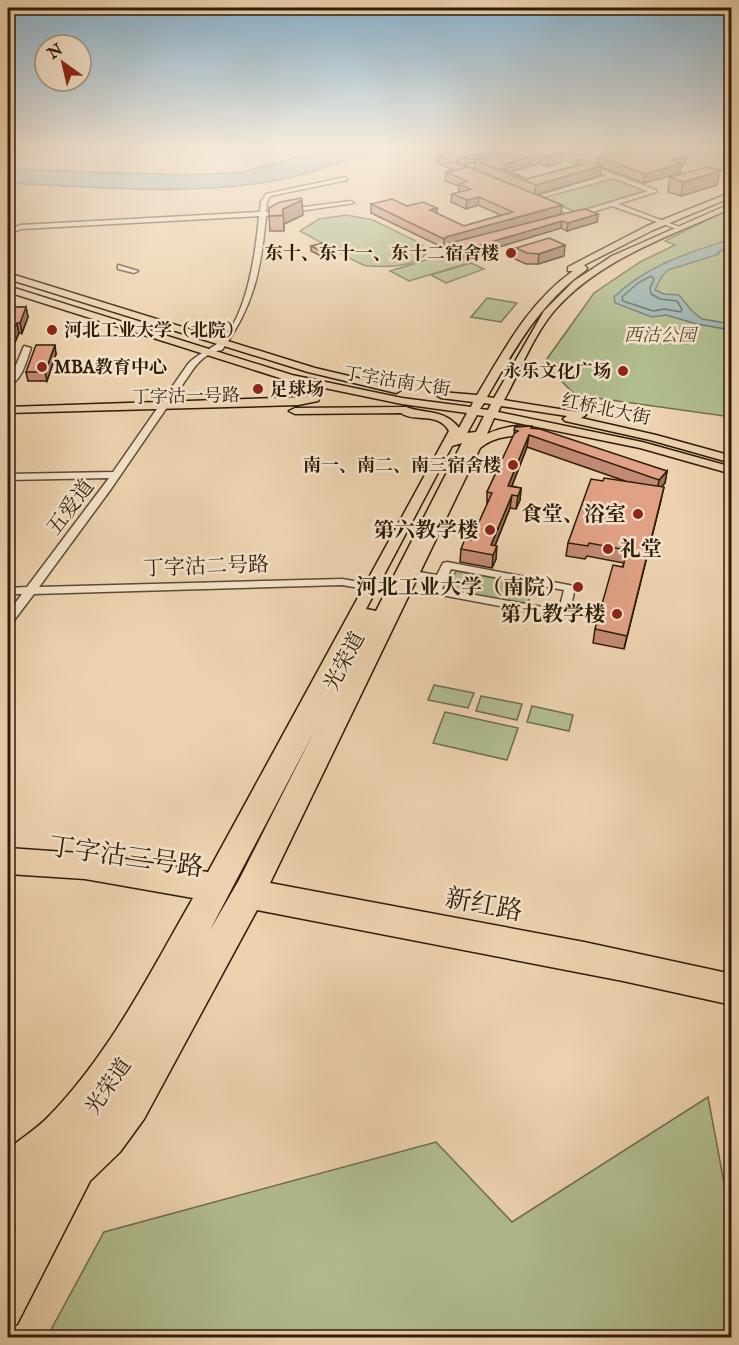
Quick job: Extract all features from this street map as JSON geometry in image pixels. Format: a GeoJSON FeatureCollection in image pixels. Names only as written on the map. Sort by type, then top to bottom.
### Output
{"type":"FeatureCollection","features":[{"type":"Feature","properties":{"kind":"main road"},"geometry":{"type":"LineString","coordinates":[[388,589],[413,574],[476,446],[481,406],[518,319],[544,290],[596,254],[708,210]]}},
{"type":"Feature","properties":{"kind":"main road"},"geometry":{"type":"LineString","coordinates":[[388,589],[454,431],[481,406],[549,311],[562,297],[604,265],[671,225]]}},
{"type":"Feature","properties":{"kind":"main road"},"geometry":{"type":"LineString","coordinates":[[8,276],[211,352]]}},
{"type":"Feature","properties":{"kind":"main road","name":"丁字沽南大街"},"geometry":{"type":"LineString","coordinates":[[8,282],[211,352]]}},
{"type":"Feature","properties":{"kind":"main road","name":"丁字沽南大街"},"geometry":{"type":"LineString","coordinates":[[8,289],[325,387],[402,401],[481,406]]}},
{"type":"Feature","properties":{"kind":"main road"},"geometry":{"type":"LineString","coordinates":[[8,294],[131,334],[211,352],[481,406],[605,419],[732,453]]}},
{"type":"Feature","properties":{"kind":"main road"},"geometry":{"type":"LineString","coordinates":[[112,322],[131,334]]}},
{"type":"Feature","properties":{"kind":"main road","name":"丁字沽一号路"},"geometry":{"type":"LineString","coordinates":[[8,417],[298,402],[310,401],[314,397],[306,390],[211,352]]}},
{"type":"Feature","properties":{"kind":"main road","name":"丁字沽一号路"},"geometry":{"type":"LineString","coordinates":[[8,410],[163,408],[370,410],[481,406]]}},
{"type":"Feature","properties":{"kind":"main road","name":"红桥北大街"},"geometry":{"type":"LineString","coordinates":[[481,406],[509,419],[642,446],[732,471]]}},
{"type":"Feature","properties":{"kind":"main road","name":"红桥北大街"},"geometry":{"type":"LineString","coordinates":[[481,406],[606,426],[732,460]]}},
{"type":"Feature","properties":{"kind":"main road","name":"光荣道"},"geometry":{"type":"LineString","coordinates":[[8,1269],[43,1172],[89,1114],[140,1039],[215,888],[388,589],[460,454],[481,406]]}},
{"type":"Feature","properties":{"kind":"main road","name":"光荣道"},"geometry":{"type":"LineString","coordinates":[[8,1204],[43,1172],[95,1134],[120,1101],[248,893],[388,589],[481,406]]}},
{"type":"Feature","properties":{"kind":"main road"},"geometry":{"type":"LineString","coordinates":[[370,410],[437,417],[450,423],[454,431]]}},
{"type":"Feature","properties":{"kind":"main road"},"geometry":{"type":"LineString","coordinates":[[509,419],[536,430],[636,454],[732,481]]}},
{"type":"Feature","properties":{"kind":"main road"},"geometry":{"type":"LineString","coordinates":[[476,446],[497,433],[570,430]]}},
{"type":"Feature","properties":{"kind":"main road","name":"丁字沽三号路"},"geometry":{"type":"LineString","coordinates":[[8,855],[94,861],[215,888]]}},
{"type":"Feature","properties":{"kind":"main road","name":"丁字沽三号路"},"geometry":{"type":"LineString","coordinates":[[8,867],[85,872],[215,888]]}},
{"type":"Feature","properties":{"kind":"main road"},"geometry":{"type":"LineString","coordinates":[[8,1222],[43,1172],[56,1125],[89,1088],[215,888]]}},
{"type":"Feature","properties":{"kind":"main road","name":"新红路"},"geometry":{"type":"LineString","coordinates":[[215,888],[584,950],[732,983]]}},
{"type":"Feature","properties":{"kind":"main road"},"geometry":{"type":"LineString","coordinates":[[8,1163],[43,1172],[82,1174],[113,1143],[132,1116],[210,982],[248,893]]}},
{"type":"Feature","properties":{"kind":"main road","name":"新红路"},"geometry":{"type":"LineString","coordinates":[[248,893],[732,996]]}},
{"type":"Feature","properties":{"kind":"main road"},"geometry":{"type":"LineString","coordinates":[[8,1315],[120,1101]]}},
{"type":"Feature","properties":{"kind":"main road","name":"光荣道"},"geometry":{"type":"LineString","coordinates":[[8,1185],[43,1172]]}},
{"type":"Feature","properties":{"kind":"street"},"geometry":{"type":"LineString","coordinates":[[263,210],[263,214]]}},
{"type":"Feature","properties":{"kind":"street"},"geometry":{"type":"LineString","coordinates":[[8,232],[20,227],[263,214],[297,210]]}},
{"type":"Feature","properties":{"kind":"street"},"geometry":{"type":"LineString","coordinates":[[562,210],[576,215]]}},
{"type":"Feature","properties":{"kind":"street"},"geometry":{"type":"LineString","coordinates":[[566,218],[593,210]]}},
{"type":"Feature","properties":{"kind":"street"},"geometry":{"type":"LineString","coordinates":[[628,210],[671,225]]}},
{"type":"Feature","properties":{"kind":"street","name":"五爱道"},"geometry":{"type":"LineString","coordinates":[[8,620],[163,408],[211,352],[254,286],[263,214]]}},
{"type":"Feature","properties":{"kind":"street"},"geometry":{"type":"LineString","coordinates":[[121,267],[134,271]]}},
{"type":"Feature","properties":{"kind":"street"},"geometry":{"type":"LineString","coordinates":[[8,384],[15,378],[27,348]]}},
{"type":"Feature","properties":{"kind":"street"},"geometry":{"type":"LineString","coordinates":[[8,477],[116,475]]}},
{"type":"Feature","properties":{"kind":"street"},"geometry":{"type":"LineString","coordinates":[[447,565],[570,588],[563,614],[436,591],[441,579],[447,565]]}},
{"type":"Feature","properties":{"kind":"street"},"geometry":{"type":"LineString","coordinates":[[413,574],[441,579]]}},
{"type":"Feature","properties":{"kind":"street","name":"丁字沽二号路"},"geometry":{"type":"LineString","coordinates":[[8,591],[342,582],[388,589]]}},
{"type":"Feature","properties":{"kind":"green space","name":"西沽公园"},"geometry":{"type":"Polygon","coordinates":[[[731,210],[731,417],[575,395],[544,363],[594,293],[640,262],[675,245],[665,241],[731,210]]]}},
{"type":"Feature","properties":{"kind":"green space"},"geometry":{"type":"Polygon","coordinates":[[[346,215],[373,220],[422,244],[426,254],[406,264],[367,266],[300,231],[319,219],[346,215]]]}},
{"type":"Feature","properties":{"kind":"green space"},"geometry":{"type":"Polygon","coordinates":[[[449,253],[469,263],[409,281],[390,271],[449,253]]]}},
{"type":"Feature","properties":{"kind":"green space"},"geometry":{"type":"Polygon","coordinates":[[[471,263],[484,269],[446,283],[431,275],[471,263]]]}},
{"type":"Feature","properties":{"kind":"green space"},"geometry":{"type":"Polygon","coordinates":[[[487,298],[517,303],[501,322],[471,317],[487,298]]]}},
{"type":"Feature","properties":{"kind":"green space"},"geometry":{"type":"Polygon","coordinates":[[[456,571],[534,585],[527,606],[447,591],[456,571]]]}},
{"type":"Feature","properties":{"kind":"green space"},"geometry":{"type":"Polygon","coordinates":[[[434,685],[474,693],[468,708],[428,700],[434,685]]]}},
{"type":"Feature","properties":{"kind":"green space"},"geometry":{"type":"Polygon","coordinates":[[[481,696],[522,704],[517,720],[476,711],[481,696]]]}},
{"type":"Feature","properties":{"kind":"green space"},"geometry":{"type":"Polygon","coordinates":[[[532,706],[573,715],[569,731],[527,722],[532,706]]]}},
{"type":"Feature","properties":{"kind":"green space"},"geometry":{"type":"Polygon","coordinates":[[[445,712],[518,728],[507,760],[433,743],[445,712]]]}},
{"type":"Feature","properties":{"kind":"green space"},"geometry":{"type":"Polygon","coordinates":[[[708,1097],[731,1220],[731,1337],[47,1337],[104,1232],[436,1142],[512,1222],[708,1097]]]}},
{"type":"Feature","properties":{"kind":"water"},"geometry":{"type":"Polygon","coordinates":[[[731,239],[731,247],[718,252],[719,254],[668,270],[655,290],[664,294],[679,295],[702,319],[731,324],[731,330],[666,315],[652,317],[615,303],[614,297],[654,268],[731,239]]]}},
{"type":"Feature","properties":{"kind":"building"},"geometry":{"type":"Polygon","coordinates":[[[269,210],[283,210],[283,215],[269,216],[269,210]]]}},
{"type":"Feature","properties":{"kind":"building"},"geometry":{"type":"Polygon","coordinates":[[[383,210],[431,210],[464,226],[513,212],[508,210],[545,210],[444,239],[383,210]]]}},
{"type":"Feature","properties":{"kind":"building"},"geometry":{"type":"Polygon","coordinates":[[[587,210],[598,214],[568,223],[562,221],[464,250],[450,243],[587,210]]]}},
{"type":"Feature","properties":{"kind":"building"},"geometry":{"type":"Polygon","coordinates":[[[549,238],[565,245],[539,254],[527,253],[516,248],[549,238]]]}},
{"type":"Feature","properties":{"kind":"building"},"geometry":{"type":"Polygon","coordinates":[[[322,243],[332,248],[321,251],[311,246],[322,243]]]}},
{"type":"Feature","properties":{"kind":"building"},"geometry":{"type":"Polygon","coordinates":[[[8,307],[26,307],[20,323],[17,323],[9,339],[8,339],[8,307]]]}},
{"type":"Feature","properties":{"kind":"building"},"geometry":{"type":"Polygon","coordinates":[[[36,345],[55,345],[45,372],[26,372],[36,345]]]}},
{"type":"Feature","properties":{"kind":"building"},"geometry":{"type":"Polygon","coordinates":[[[532,426],[531,428],[667,471],[659,480],[529,435],[508,486],[521,488],[518,496],[512,495],[491,545],[497,546],[493,555],[461,549],[465,539],[471,540],[492,493],[487,492],[514,434],[518,431],[514,430],[515,427],[532,426]]]}},
{"type":"Feature","properties":{"kind":"building"},"geometry":{"type":"Polygon","coordinates":[[[604,478],[664,487],[627,636],[595,629],[613,565],[623,567],[627,550],[589,543],[588,546],[568,543],[591,479],[603,481],[604,478]]]}},
{"type":"Feature","properties":{"kind":"place","name":"东十、东十一、东十二宿舍楼"},"geometry":{"type":"Point","coordinates":[511,253]}},
{"type":"Feature","properties":{"kind":"place","name":"河北工业大学（北院）"},"geometry":{"type":"Point","coordinates":[52,330]}},
{"type":"Feature","properties":{"kind":"place","name":"MBA教育中心"},"geometry":{"type":"Point","coordinates":[42,367]}},
{"type":"Feature","properties":{"kind":"place","name":"永乐文化广场"},"geometry":{"type":"Point","coordinates":[623,371]}},
{"type":"Feature","properties":{"kind":"place","name":"足球场"},"geometry":{"type":"Point","coordinates":[258,389]}},
{"type":"Feature","properties":{"kind":"place","name":"南一、南二、南三宿舍楼"},"geometry":{"type":"Point","coordinates":[513,465]}},
{"type":"Feature","properties":{"kind":"place","name":"食堂、浴室"},"geometry":{"type":"Point","coordinates":[638,514]}},
{"type":"Feature","properties":{"kind":"place","name":"第六教学楼"},"geometry":{"type":"Point","coordinates":[490,530]}},
{"type":"Feature","properties":{"kind":"place","name":"礼堂"},"geometry":{"type":"Point","coordinates":[608,549]}},
{"type":"Feature","properties":{"kind":"place","name":"河北工业大学（南院）"},"geometry":{"type":"Point","coordinates":[578,587]}},
{"type":"Feature","properties":{"kind":"place","name":"第九教学楼"},"geometry":{"type":"Point","coordinates":[617,614]}}]}
